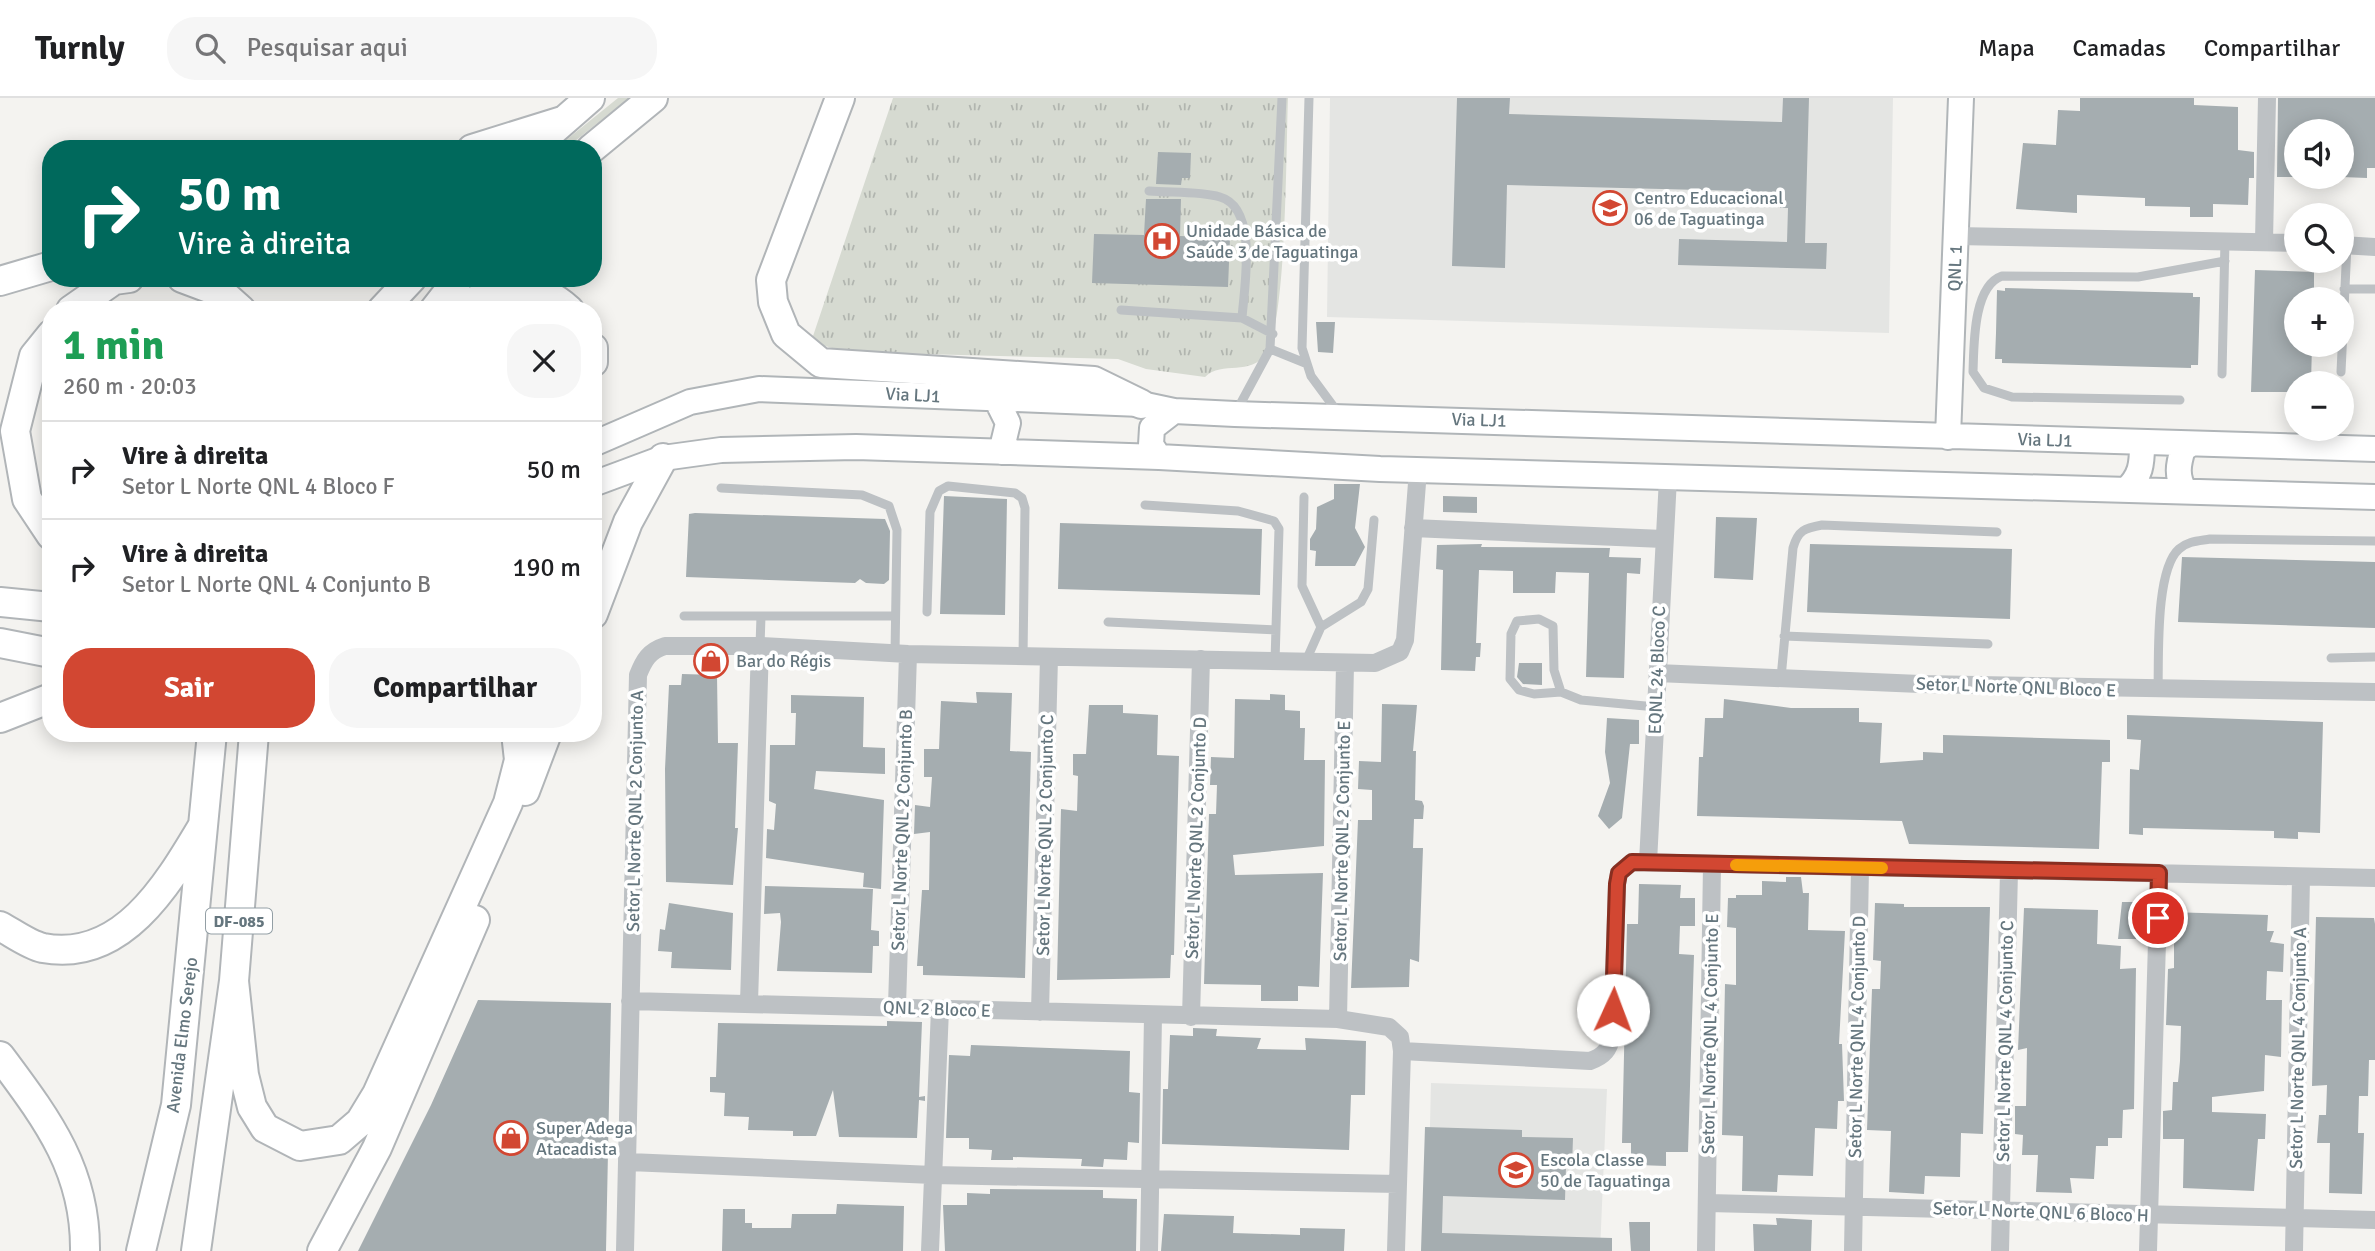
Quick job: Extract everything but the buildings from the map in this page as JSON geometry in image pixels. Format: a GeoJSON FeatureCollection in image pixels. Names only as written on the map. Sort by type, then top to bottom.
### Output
{"type":"FeatureCollection","features":[{"type":"Feature","properties":{"kind":"main road"},"geometry":{"type":"LineString","coordinates":[[544,140],[590,98]]}},
{"type":"Feature","properties":{"kind":"main road"},"geometry":{"type":"LineString","coordinates":[[602,140],[653,98]]}},
{"type":"Feature","properties":{"kind":"main road"},"geometry":{"type":"LineString","coordinates":[[840,98],[771,280],[773,302],[786,334],[821,363],[1094,381],[1141,404]]}},
{"type":"Feature","properties":{"kind":"main road","name":"QNL 1"},"geometry":{"type":"LineString","coordinates":[[1948,437],[1961,98]]}},
{"type":"Feature","properties":{"kind":"main road"},"geometry":{"type":"LineString","coordinates":[[501,140],[562,121]]}},
{"type":"Feature","properties":{"kind":"main road"},"geometry":{"type":"LineString","coordinates":[[0,281],[42,269]]}},
{"type":"Feature","properties":{"kind":"main road"},"geometry":{"type":"LineString","coordinates":[[84,301],[104,287]]}},
{"type":"Feature","properties":{"kind":"main road"},"geometry":{"type":"LineString","coordinates":[[206,287],[222,293],[231,301]]}},
{"type":"Feature","properties":{"kind":"main road"},"geometry":{"type":"LineString","coordinates":[[390,301],[404,287]]}},
{"type":"Feature","properties":{"kind":"main road"},"geometry":{"type":"LineString","coordinates":[[441,301],[452,287]]}},
{"type":"Feature","properties":{"kind":"main road"},"geometry":{"type":"LineString","coordinates":[[473,301],[486,294],[527,288],[553,295],[559,301]]}},
{"type":"Feature","properties":{"kind":"main road"},"geometry":{"type":"LineString","coordinates":[[42,346],[34,356],[15,431],[27,499],[42,522]]}},
{"type":"Feature","properties":{"kind":"main road","name":"Via LJ1"},"geometry":{"type":"LineString","coordinates":[[602,440],[690,402],[759,389],[1141,404],[1174,411],[1235,414],[1340,415],[2375,449]]}},
{"type":"Feature","properties":{"kind":"main road"},"geometry":{"type":"LineString","coordinates":[[996,399],[1008,423],[1001,452]]}},
{"type":"Feature","properties":{"kind":"main road"},"geometry":{"type":"LineString","coordinates":[[1159,457],[1151,445],[1152,428],[1174,411]]}},
{"type":"Feature","properties":{"kind":"main road"},"geometry":{"type":"LineString","coordinates":[[2126,490],[2137,480],[2141,467],[2142,445],[2134,443]]}},
{"type":"Feature","properties":{"kind":"main road"},"geometry":{"type":"LineString","coordinates":[[2185,491],[2178,478],[2178,463],[2183,449],[2191,444]]}},
{"type":"Feature","properties":{"kind":"main road"},"geometry":{"type":"LineString","coordinates":[[602,481],[663,458],[735,449],[856,447],[1159,457],[1418,470],[2375,497]]}},
{"type":"Feature","properties":{"kind":"main road"},"geometry":{"type":"LineString","coordinates":[[602,590],[628,522],[663,458]]}},
{"type":"Feature","properties":{"kind":"main road"},"geometry":{"type":"LineString","coordinates":[[0,603],[42,606]]}},
{"type":"Feature","properties":{"kind":"main road"},"geometry":{"type":"LineString","coordinates":[[0,643],[42,651]]}},
{"type":"Feature","properties":{"kind":"main road"},"geometry":{"type":"LineString","coordinates":[[0,718],[42,702]]}},
{"type":"Feature","properties":{"kind":"main road","name":"Avenida Elmo Serejo"},"geometry":{"type":"LineString","coordinates":[[141,1251],[176,1105],[212,742]]}},
{"type":"Feature","properties":{"kind":"main road","name":"DF-085"},"geometry":{"type":"LineString","coordinates":[[196,1251],[234,981],[254,742]]}},
{"type":"Feature","properties":{"kind":"main road"},"geometry":{"type":"LineString","coordinates":[[234,981],[244,1075],[252,1107],[265,1128],[300,1146],[339,1140],[360,1122],[377,1094],[508,803],[519,760],[517,742]]}},
{"type":"Feature","properties":{"kind":"main road"},"geometry":{"type":"LineString","coordinates":[[322,1251],[377,1148],[445,994],[543,742]]}},
{"type":"Feature","properties":{"kind":"main road"},"geometry":{"type":"LineString","coordinates":[[0,926],[41,948],[74,950],[102,942],[138,918],[175,871],[206,818]]}},
{"type":"Feature","properties":{"kind":"main road"},"geometry":{"type":"LineString","coordinates":[[0,1056],[53,1128],[76,1181],[85,1251]]}},
{"type":"Feature","properties":{"kind":"street"},"geometry":{"type":"LineString","coordinates":[[2264,241],[2266,98]]}},
{"type":"Feature","properties":{"kind":"street"},"geometry":{"type":"LineString","coordinates":[[1956,236],[2284,242]]}},
{"type":"Feature","properties":{"kind":"street"},"geometry":{"type":"LineString","coordinates":[[2354,246],[2375,247]]}},
{"type":"Feature","properties":{"kind":"street"},"geometry":{"type":"LineString","coordinates":[[1201,659],[1376,663],[1400,652],[1405,640],[1418,470]]}},
{"type":"Feature","properties":{"kind":"street","name":"EQNL 24 Bloco C"},"geometry":{"type":"LineString","coordinates":[[1648,862],[1662,538],[1668,478]]}},
{"type":"Feature","properties":{"kind":"street"},"geometry":{"type":"LineString","coordinates":[[1413,528],[1662,538]]}},
{"type":"Feature","properties":{"kind":"street","name":"Setor L Norte QNL 2 Conjunto A"},"geometry":{"type":"LineString","coordinates":[[630,1001],[640,668],[653,650],[664,646],[760,646],[901,654],[1201,659]]}},
{"type":"Feature","properties":{"kind":"street"},"geometry":{"type":"LineString","coordinates":[[748,1003],[760,646]]}},
{"type":"Feature","properties":{"kind":"street","name":"Setor L Norte QNL 2 Conjunto B"},"geometry":{"type":"LineString","coordinates":[[897,1006],[901,654]]}},
{"type":"Feature","properties":{"kind":"street","name":"Setor L Norte QNL 2 Conjunto C"},"geometry":{"type":"LineString","coordinates":[[1040,1012],[1049,657]]}},
{"type":"Feature","properties":{"kind":"street","name":"Setor L Norte QNL 2 Conjunto D"},"geometry":{"type":"LineString","coordinates":[[1191,1017],[1201,659]]}},
{"type":"Feature","properties":{"kind":"street","name":"Setor L Norte QNL 2 Conjunto E"},"geometry":{"type":"LineString","coordinates":[[1338,1019],[1345,664]]}},
{"type":"Feature","properties":{"kind":"street","name":"Setor L Norte QNL Bloco E"},"geometry":{"type":"LineString","coordinates":[[1657,673],[2158,690],[2375,692]]}},
{"type":"Feature","properties":{"kind":"street","name":"QNL 2 Bloco E"},"geometry":{"type":"LineString","coordinates":[[630,1001],[1338,1019],[1389,1027],[1401,1044],[1590,1061],[1602,1056],[1610,1047],[1612,1035],[1619,873],[1632,862],[1648,862]]}},
{"type":"Feature","properties":{"kind":"street"},"geometry":{"type":"LineString","coordinates":[[1648,862],[2375,877]]}},
{"type":"Feature","properties":{"kind":"street","name":"Setor L Norte QNL 4 Conjunto E"},"geometry":{"type":"LineString","coordinates":[[1706,1251],[1712,864]]}},
{"type":"Feature","properties":{"kind":"street","name":"Setor L Norte QNL 4 Conjunto D"},"geometry":{"type":"LineString","coordinates":[[1853,1251],[1860,868]]}},
{"type":"Feature","properties":{"kind":"street","name":"Setor L Norte QNL 4 Conjunto C"},"geometry":{"type":"LineString","coordinates":[[2000,1251],[2009,871]]}},
{"type":"Feature","properties":{"kind":"street"},"geometry":{"type":"LineString","coordinates":[[2148,1251],[2159,873]]}},
{"type":"Feature","properties":{"kind":"street","name":"Setor L Norte QNL 4 Conjunto A"},"geometry":{"type":"LineString","coordinates":[[2294,1251],[2301,877]]}},
{"type":"Feature","properties":{"kind":"street"},"geometry":{"type":"LineString","coordinates":[[625,1251],[629,1162],[630,1001]]}},
{"type":"Feature","properties":{"kind":"street"},"geometry":{"type":"LineString","coordinates":[[930,1251],[940,1009]]}},
{"type":"Feature","properties":{"kind":"street"},"geometry":{"type":"LineString","coordinates":[[1149,1251],[1153,1016]]}},
{"type":"Feature","properties":{"kind":"street"},"geometry":{"type":"LineString","coordinates":[[1396,1251],[1401,1044]]}},
{"type":"Feature","properties":{"kind":"street"},"geometry":{"type":"LineString","coordinates":[[629,1162],[933,1175],[1398,1184]]}},
{"type":"Feature","properties":{"kind":"street","name":"Setor L Norte QNL 6 Bloco H"},"geometry":{"type":"LineString","coordinates":[[1708,1203],[2375,1220]]}},
{"type":"Feature","properties":{"kind":"lane"},"geometry":{"type":"LineString","coordinates":[[1235,414],[1270,349],[1273,334],[1282,98]]}},
{"type":"Feature","properties":{"kind":"lane"},"geometry":{"type":"LineString","coordinates":[[1309,98],[1302,332],[1305,363],[1340,415]]}},
{"type":"Feature","properties":{"kind":"lane"},"geometry":{"type":"LineString","coordinates":[[1149,191],[1222,197],[1239,211],[1245,228],[1242,318]]}},
{"type":"Feature","properties":{"kind":"lane"},"geometry":{"type":"LineString","coordinates":[[2222,374],[2225,240]]}},
{"type":"Feature","properties":{"kind":"lane"},"geometry":{"type":"LineString","coordinates":[[2180,400],[2012,397],[1984,388],[1973,372],[1985,290],[1993,279],[2002,276],[2138,276],[2225,261]]}},
{"type":"Feature","properties":{"kind":"lane"},"geometry":{"type":"LineString","coordinates":[[2354,289],[2375,289]]}},
{"type":"Feature","properties":{"kind":"lane"},"geometry":{"type":"LineString","coordinates":[[1121,310],[1242,318],[1273,334]]}},
{"type":"Feature","properties":{"kind":"lane"},"geometry":{"type":"LineString","coordinates":[[1270,349],[1305,363]]}},
{"type":"Feature","properties":{"kind":"lane"},"geometry":{"type":"LineString","coordinates":[[927,612],[930,512],[939,491],[948,486],[1015,493],[1022,498],[1025,508],[1023,657]]}},
{"type":"Feature","properties":{"kind":"lane"},"geometry":{"type":"LineString","coordinates":[[721,488],[862,495],[889,506],[897,530],[895,616],[901,654]]}},
{"type":"Feature","properties":{"kind":"lane"},"geometry":{"type":"LineString","coordinates":[[1304,497],[1302,586],[1321,627]]}},
{"type":"Feature","properties":{"kind":"lane"},"geometry":{"type":"LineString","coordinates":[[1145,505],[1238,511],[1274,521],[1279,529],[1275,662]]}},
{"type":"Feature","properties":{"kind":"lane"},"geometry":{"type":"LineString","coordinates":[[1305,663],[1321,627],[1361,602],[1368,589],[1374,520]]}},
{"type":"Feature","properties":{"kind":"lane"},"geometry":{"type":"LineString","coordinates":[[1781,678],[1793,548],[1797,535],[1805,528],[1822,525],[1997,532]]}},
{"type":"Feature","properties":{"kind":"lane"},"geometry":{"type":"LineString","coordinates":[[2158,690],[2167,570],[2176,551],[2188,543],[2210,539],[2375,541]]}},
{"type":"Feature","properties":{"kind":"lane"},"geometry":{"type":"LineString","coordinates":[[684,616],[895,616]]}},
{"type":"Feature","properties":{"kind":"lane"},"geometry":{"type":"LineString","coordinates":[[760,646],[761,616]]}},
{"type":"Feature","properties":{"kind":"lane"},"geometry":{"type":"LineString","coordinates":[[1562,692],[1555,670],[1553,626],[1539,619],[1517,621],[1511,634],[1510,679],[1519,690],[1534,694],[1562,692],[1581,700],[1656,707]]}},
{"type":"Feature","properties":{"kind":"lane"},"geometry":{"type":"LineString","coordinates":[[1108,622],[1276,630]]}},
{"type":"Feature","properties":{"kind":"lane"},"geometry":{"type":"LineString","coordinates":[[1784,636],[1989,644]]}},
{"type":"Feature","properties":{"kind":"lane"},"geometry":{"type":"LineString","coordinates":[[2331,658],[2375,657]]}},
{"type":"Feature","properties":{"kind":"shaded area","name":"Centro Educacional 06 de Taguatinga"},"geometry":{"type":"Polygon","coordinates":[[[1330,98],[1893,98],[1889,333],[1327,317],[1330,98]]]}},
{"type":"Feature","properties":{"kind":"shaded area","name":"Escola Classe 50 de Taguatinga"},"geometry":{"type":"Polygon","coordinates":[[[1431,1083],[1607,1089],[1600,1251],[1427,1251],[1431,1083]]]}},
{"type":"Feature","properties":{"kind":"green space"},"geometry":{"type":"Polygon","coordinates":[[[618,98],[629,98],[576,140],[566,140],[618,98]]]}},
{"type":"Feature","properties":{"kind":"green space"},"geometry":{"type":"Polygon","coordinates":[[[893,98],[1288,98],[1282,270],[1273,335],[1266,353],[1253,364],[1220,369],[1205,377],[1146,369],[1118,359],[846,352],[811,342],[893,98]]]}},
{"type":"Feature","properties":{"kind":"slow traffic"},"geometry":{"type":"LineString","coordinates":[[1736,865],[1882,868]]}},
{"type":"Feature","properties":{"kind":"place","name":"Centro Educacional 06 de Taguatinga"},"geometry":{"type":"Point","coordinates":[1610,208]}},
{"type":"Feature","properties":{"kind":"place","name":"Unidade Básica de Saúde 3 de Taguatinga"},"geometry":{"type":"Point","coordinates":[1162,241]}},
{"type":"Feature","properties":{"kind":"place","name":"Bar do Régis"},"geometry":{"type":"Point","coordinates":[711,661]}},
{"type":"Feature","properties":{"kind":"place","name":"Super Adega Atacadista"},"geometry":{"type":"Point","coordinates":[511,1138]}},
{"type":"Feature","properties":{"kind":"place","name":"Escola Classe 50 de Taguatinga"},"geometry":{"type":"Point","coordinates":[1516,1170]}},
{"type":"Feature","properties":{"kind":"route"},"geometry":{"type":"LineString","coordinates":[[1613,1010],[1617,884],[1619,873],[1632,862],[2159,873],[2158,918]]}}]}
